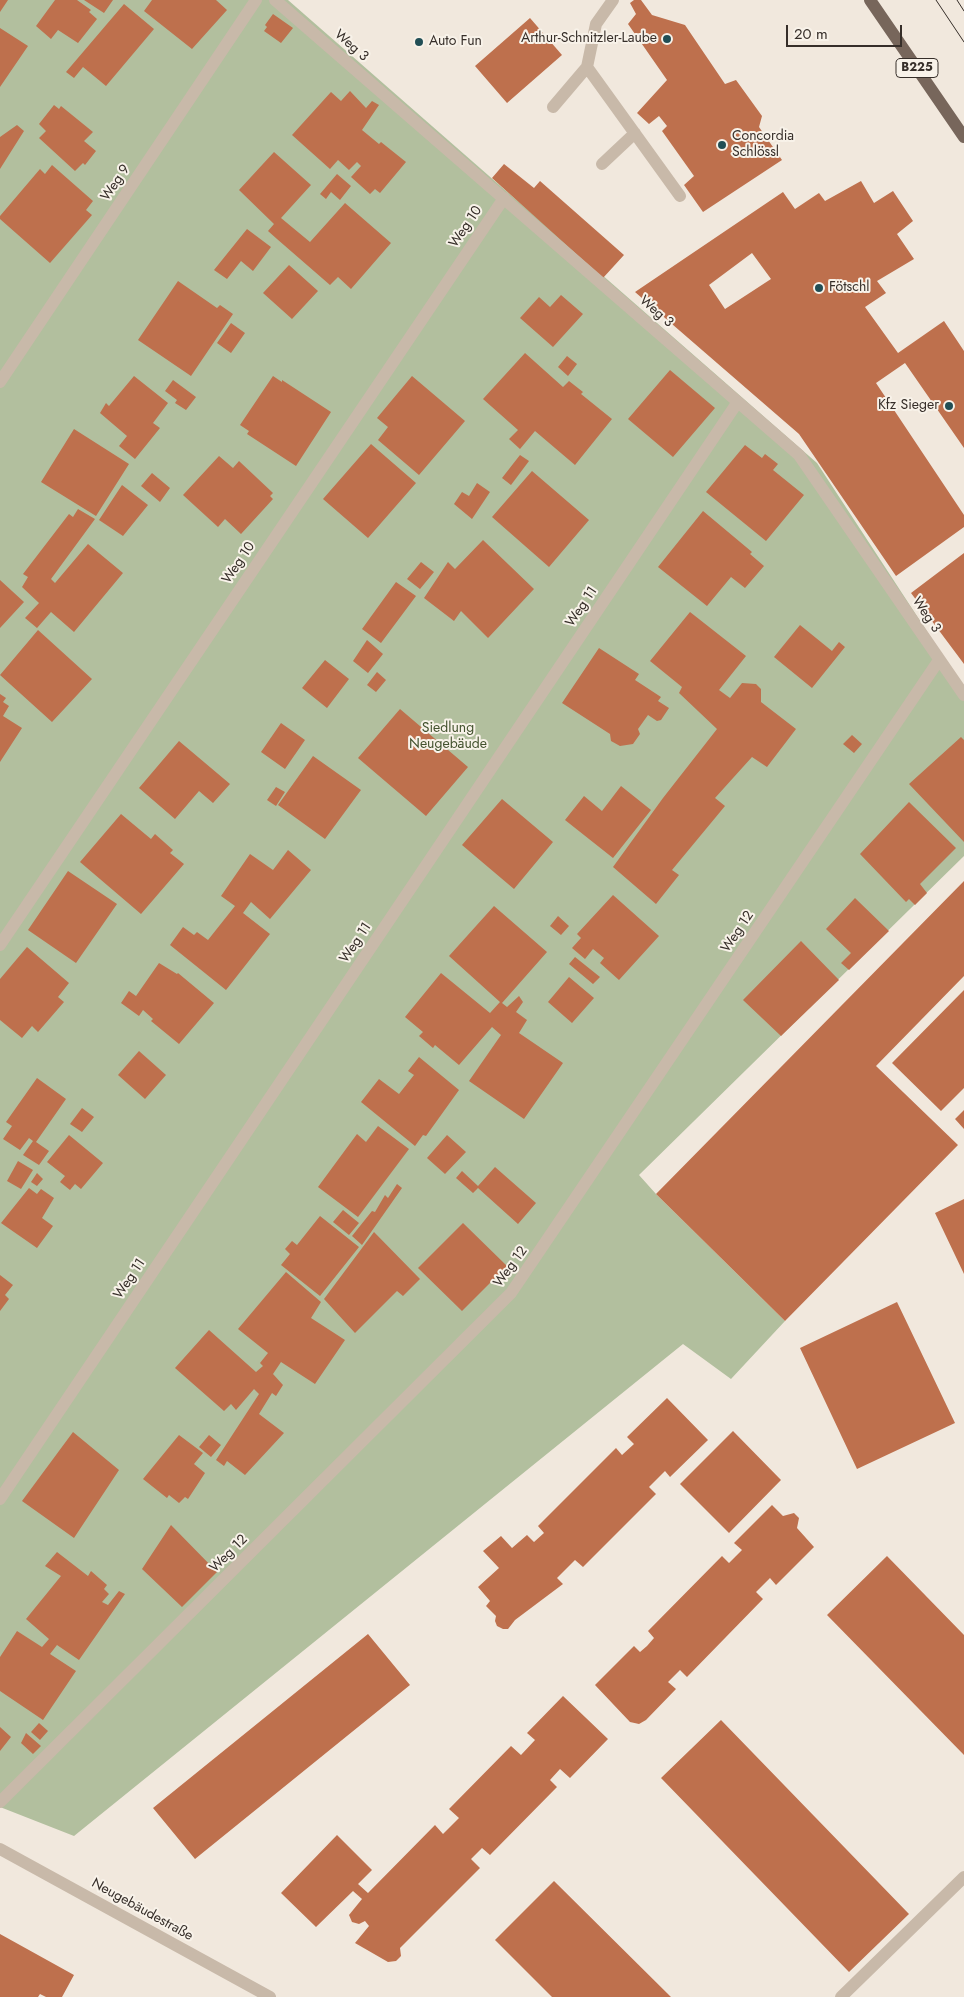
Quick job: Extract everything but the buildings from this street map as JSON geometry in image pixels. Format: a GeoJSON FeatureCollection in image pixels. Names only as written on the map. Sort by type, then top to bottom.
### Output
{"type":"FeatureCollection","features":[{"type":"Feature","properties":{"kind":"main road","name":"B225"},"geometry":{"type":"LineString","coordinates":[[870,0],[964,137]]}},
{"type":"Feature","properties":{"kind":"street","name":"Weg 9"},"geometry":{"type":"LineString","coordinates":[[0,382],[256,0]]}},
{"type":"Feature","properties":{"kind":"street","name":"Weg 3"},"geometry":{"type":"LineString","coordinates":[[275,0],[504,198],[737,404],[798,455],[964,695]]}},
{"type":"Feature","properties":{"kind":"street"},"geometry":{"type":"LineString","coordinates":[[553,107],[588,67],[596,24],[613,0]]}},
{"type":"Feature","properties":{"kind":"street"},"geometry":{"type":"LineString","coordinates":[[588,67],[680,196]]}},
{"type":"Feature","properties":{"kind":"street"},"geometry":{"type":"LineString","coordinates":[[602,164],[635,133]]}},
{"type":"Feature","properties":{"kind":"street","name":"Weg 10"},"geometry":{"type":"LineString","coordinates":[[0,945],[504,198]]}},
{"type":"Feature","properties":{"kind":"street","name":"Weg 11"},"geometry":{"type":"LineString","coordinates":[[0,1500],[737,404]]}},
{"type":"Feature","properties":{"kind":"street","name":"Weg 12"},"geometry":{"type":"LineString","coordinates":[[0,1802],[511,1293],[939,660]]}},
{"type":"Feature","properties":{"kind":"street","name":"Neugebäudestraße"},"geometry":{"type":"LineString","coordinates":[[0,1849],[270,1997]]}},
{"type":"Feature","properties":{"kind":"street"},"geometry":{"type":"LineString","coordinates":[[841,1997],[964,1876]]}},
{"type":"Feature","properties":{"kind":"green space","name":"Siedlung Neugebäude"},"geometry":{"type":"Polygon","coordinates":[[[0,0],[288,0],[817,463],[964,688],[964,856],[639,1175],[785,1321],[731,1379],[683,1344],[74,1836],[0,1807],[0,0]]]}},
{"type":"Feature","properties":{"kind":"tram line"},"geometry":{"type":"LineString","coordinates":[[936,0],[964,42]]}},
{"type":"Feature","properties":{"kind":"tram line"},"geometry":{"type":"LineString","coordinates":[[957,0],[964,11]]}},
{"type":"Feature","properties":{"kind":"place","name":"Arthur-Schnitzler-Laube"},"geometry":{"type":"Point","coordinates":[667,39]}},
{"type":"Feature","properties":{"kind":"place","name":"Auto Fun"},"geometry":{"type":"Point","coordinates":[419,42]}},
{"type":"Feature","properties":{"kind":"place","name":"Concordia Schlössl"},"geometry":{"type":"Point","coordinates":[722,145]}},
{"type":"Feature","properties":{"kind":"place","name":"Fötschl"},"geometry":{"type":"Point","coordinates":[819,288]}},
{"type":"Feature","properties":{"kind":"place","name":"Kfz Sieger"},"geometry":{"type":"Point","coordinates":[949,406]}}]}
